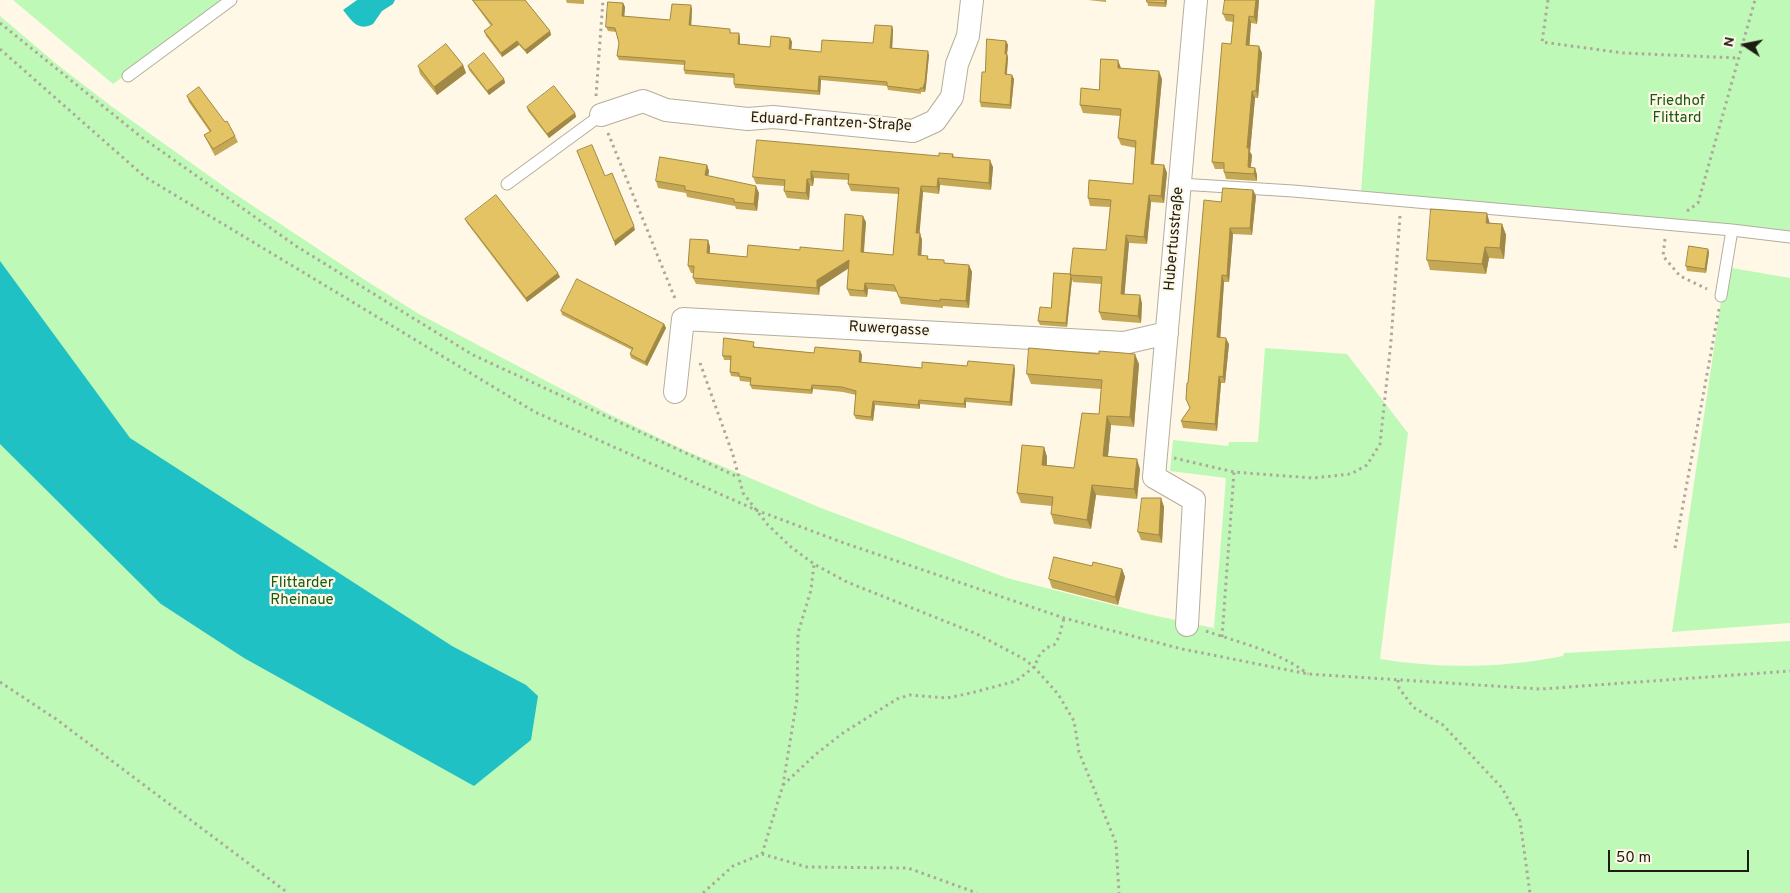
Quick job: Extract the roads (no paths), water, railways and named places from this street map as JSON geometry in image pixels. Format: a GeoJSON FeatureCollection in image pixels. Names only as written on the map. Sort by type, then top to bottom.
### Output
{"type":"FeatureCollection","features":[{"type":"Feature","properties":{"kind":"street","name":"Eduard-Frantzen-Straße"},"geometry":{"type":"LineString","coordinates":[[601,115],[643,101],[666,110],[748,119],[774,117],[913,131],[935,121],[952,97],[957,64],[968,36],[972,0]]}},
{"type":"Feature","properties":{"kind":"street","name":"Hubertusstraße"},"geometry":{"type":"LineString","coordinates":[[1187,625],[1194,500],[1154,477],[1196,0]]}},
{"type":"Feature","properties":{"kind":"street","name":"Ruwergasse"},"geometry":{"type":"LineString","coordinates":[[675,392],[683,318],[1124,343],[1167,333]]}},
{"type":"Feature","properties":{"kind":"lane"},"geometry":{"type":"LineString","coordinates":[[128,76],[231,0]]}},
{"type":"Feature","properties":{"kind":"lane"},"geometry":{"type":"LineString","coordinates":[[508,184],[601,115]]}},
{"type":"Feature","properties":{"kind":"lane"},"geometry":{"type":"LineString","coordinates":[[1180,184],[1293,191],[1535,212],[1790,237]]}},
{"type":"Feature","properties":{"kind":"lane"},"geometry":{"type":"LineString","coordinates":[[1722,296],[1732,230]]}},
{"type":"Feature","properties":{"kind":"water"},"geometry":{"type":"Polygon","coordinates":[[[357,0],[395,0],[393,4],[382,11],[373,24],[363,27],[356,24],[343,10],[357,0]]]}},
{"type":"Feature","properties":{"kind":"water"},"geometry":{"type":"Polygon","coordinates":[[[0,261],[130,438],[452,646],[526,685],[538,696],[531,740],[474,786],[244,658],[161,604],[0,444],[0,261]]]}},
{"type":"Feature","properties":{"kind":"park label","name":"Friedhof Flittard"},"geometry":{"type":"Point","coordinates":[1677,110]}},
{"type":"Feature","properties":{"kind":"park label","name":"Flittarder Rheinaue"},"geometry":{"type":"Point","coordinates":[302,592]}}]}
